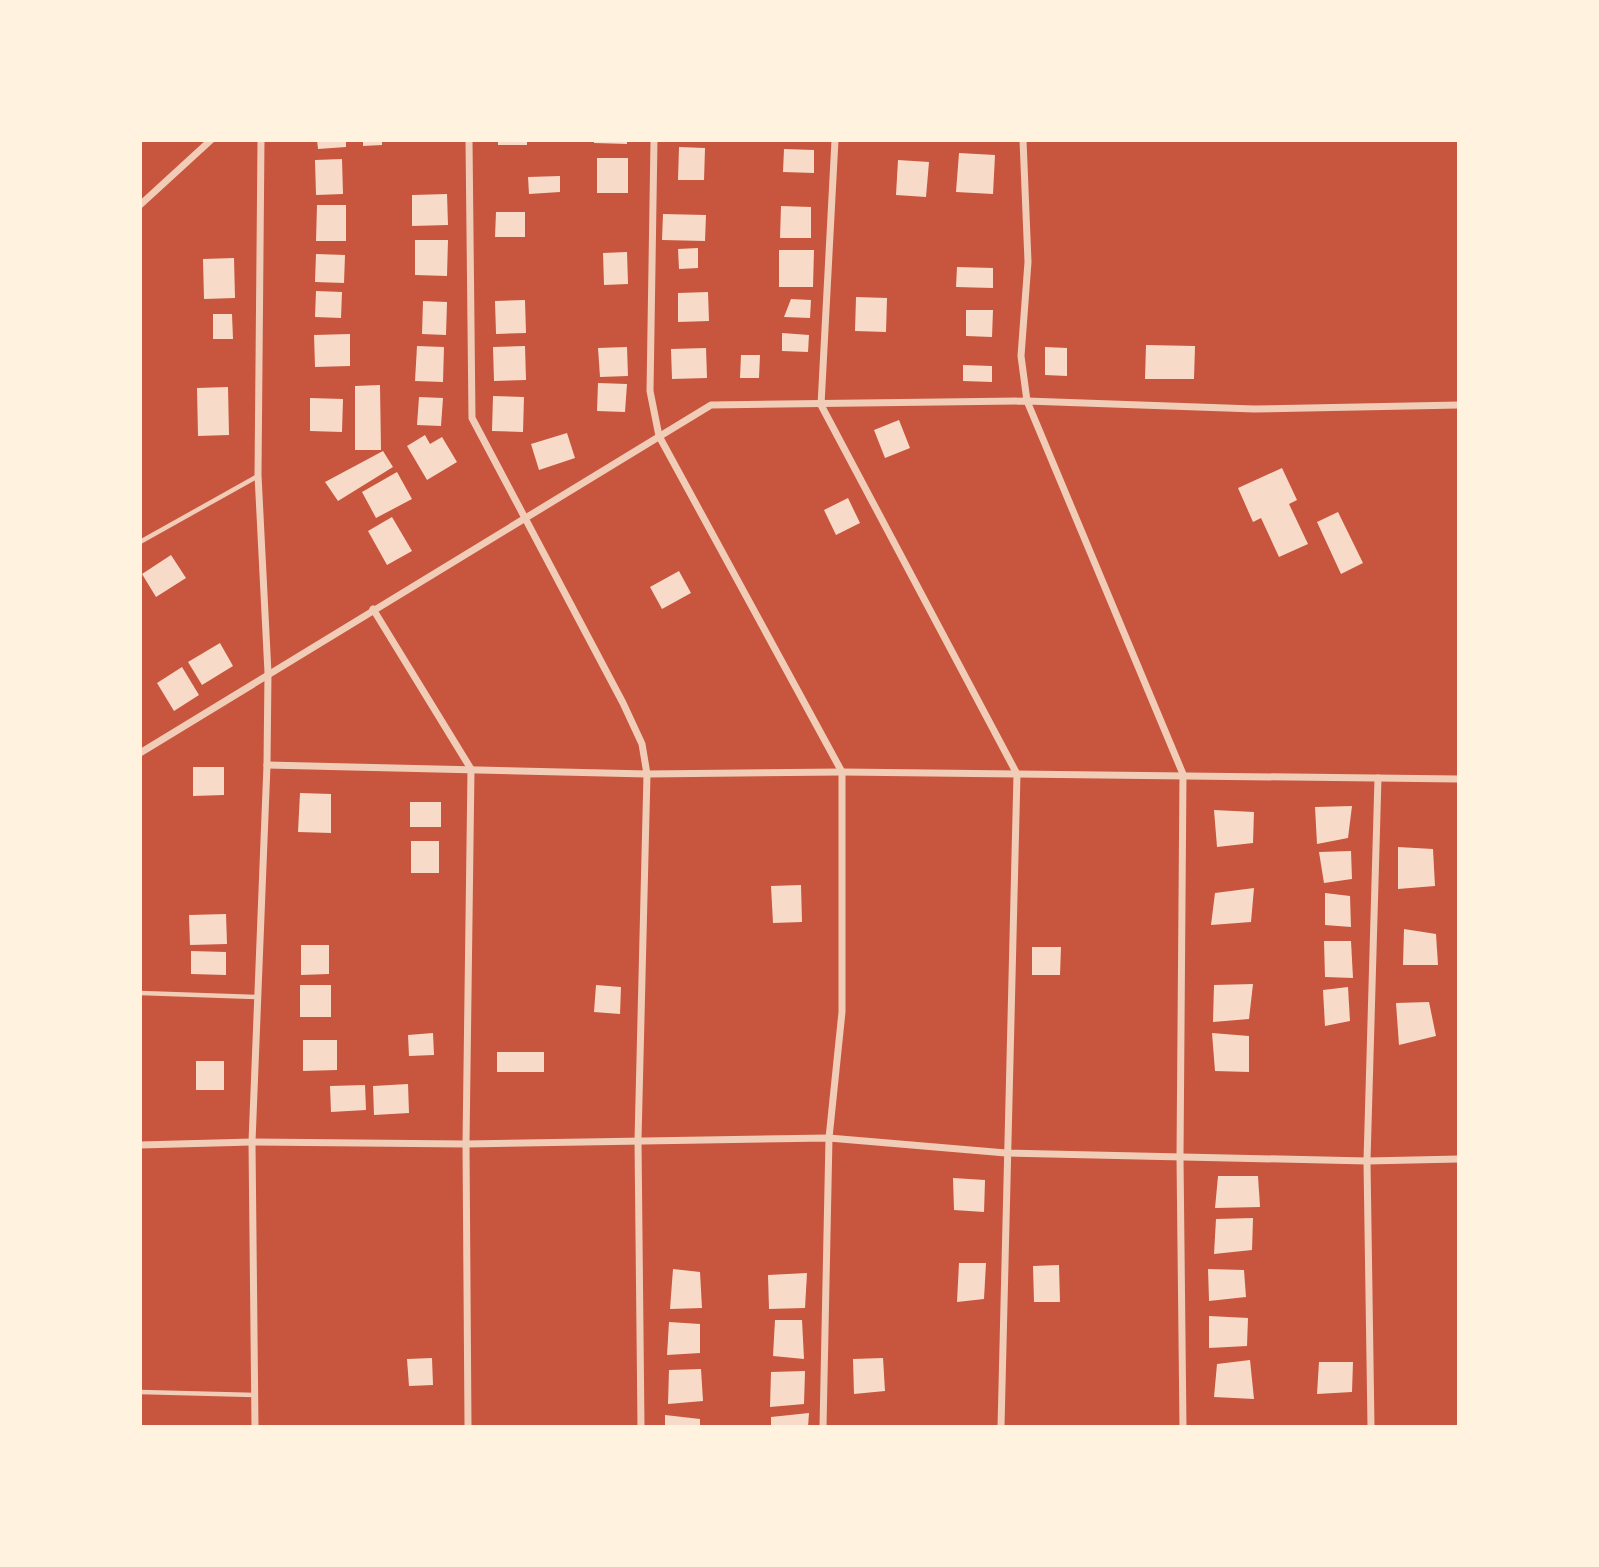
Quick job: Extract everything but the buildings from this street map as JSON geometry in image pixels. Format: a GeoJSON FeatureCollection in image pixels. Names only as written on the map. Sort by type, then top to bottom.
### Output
{"type":"FeatureCollection","features":[{"type":"Feature","properties":{"kind":"street"},"geometry":{"type":"LineString","coordinates":[[140,205],[211,140]]}},
{"type":"Feature","properties":{"kind":"street"},"geometry":{"type":"LineString","coordinates":[[255,1427],[252,1142],[267,765],[268,673],[258,475],[261,140]]}},
{"type":"Feature","properties":{"kind":"street"},"geometry":{"type":"LineString","coordinates":[[469,140],[472,418],[623,702],[642,744],[647,774],[638,1140],[641,1427]]}},
{"type":"Feature","properties":{"kind":"street"},"geometry":{"type":"LineString","coordinates":[[654,140],[650,391],[659,436],[842,772],[842,1012],[829,1138],[823,1427]]}},
{"type":"Feature","properties":{"kind":"street"},"geometry":{"type":"LineString","coordinates":[[835,140],[821,405],[1017,774],[1001,1427]]}},
{"type":"Feature","properties":{"kind":"street"},"geometry":{"type":"LineString","coordinates":[[1023,140],[1028,261],[1021,356],[1027,401],[1183,774],[1180,1157],[1184,1427]]}},
{"type":"Feature","properties":{"kind":"street"},"geometry":{"type":"LineString","coordinates":[[140,753],[711,405],[1027,401],[1254,409],[1459,405]]}},
{"type":"Feature","properties":{"kind":"street"},"geometry":{"type":"LineString","coordinates":[[373,609],[471,769],[467,1144],[468,1427]]}},
{"type":"Feature","properties":{"kind":"street"},"geometry":{"type":"LineString","coordinates":[[267,765],[647,774],[1183,774],[1459,779]]}},
{"type":"Feature","properties":{"kind":"street"},"geometry":{"type":"LineString","coordinates":[[1371,1427],[1367,1161],[1378,778]]}},
{"type":"Feature","properties":{"kind":"street"},"geometry":{"type":"LineString","coordinates":[[140,1145],[252,1142],[467,1144],[829,1138],[1006,1153],[1367,1161],[1459,1159]]}},
{"type":"Feature","properties":{"kind":"lane"},"geometry":{"type":"LineString","coordinates":[[140,542],[258,475]]}},
{"type":"Feature","properties":{"kind":"lane"},"geometry":{"type":"LineString","coordinates":[[140,993],[259,997]]}},
{"type":"Feature","properties":{"kind":"lane"},"geometry":{"type":"LineString","coordinates":[[140,1392],[255,1395]]}}]}
